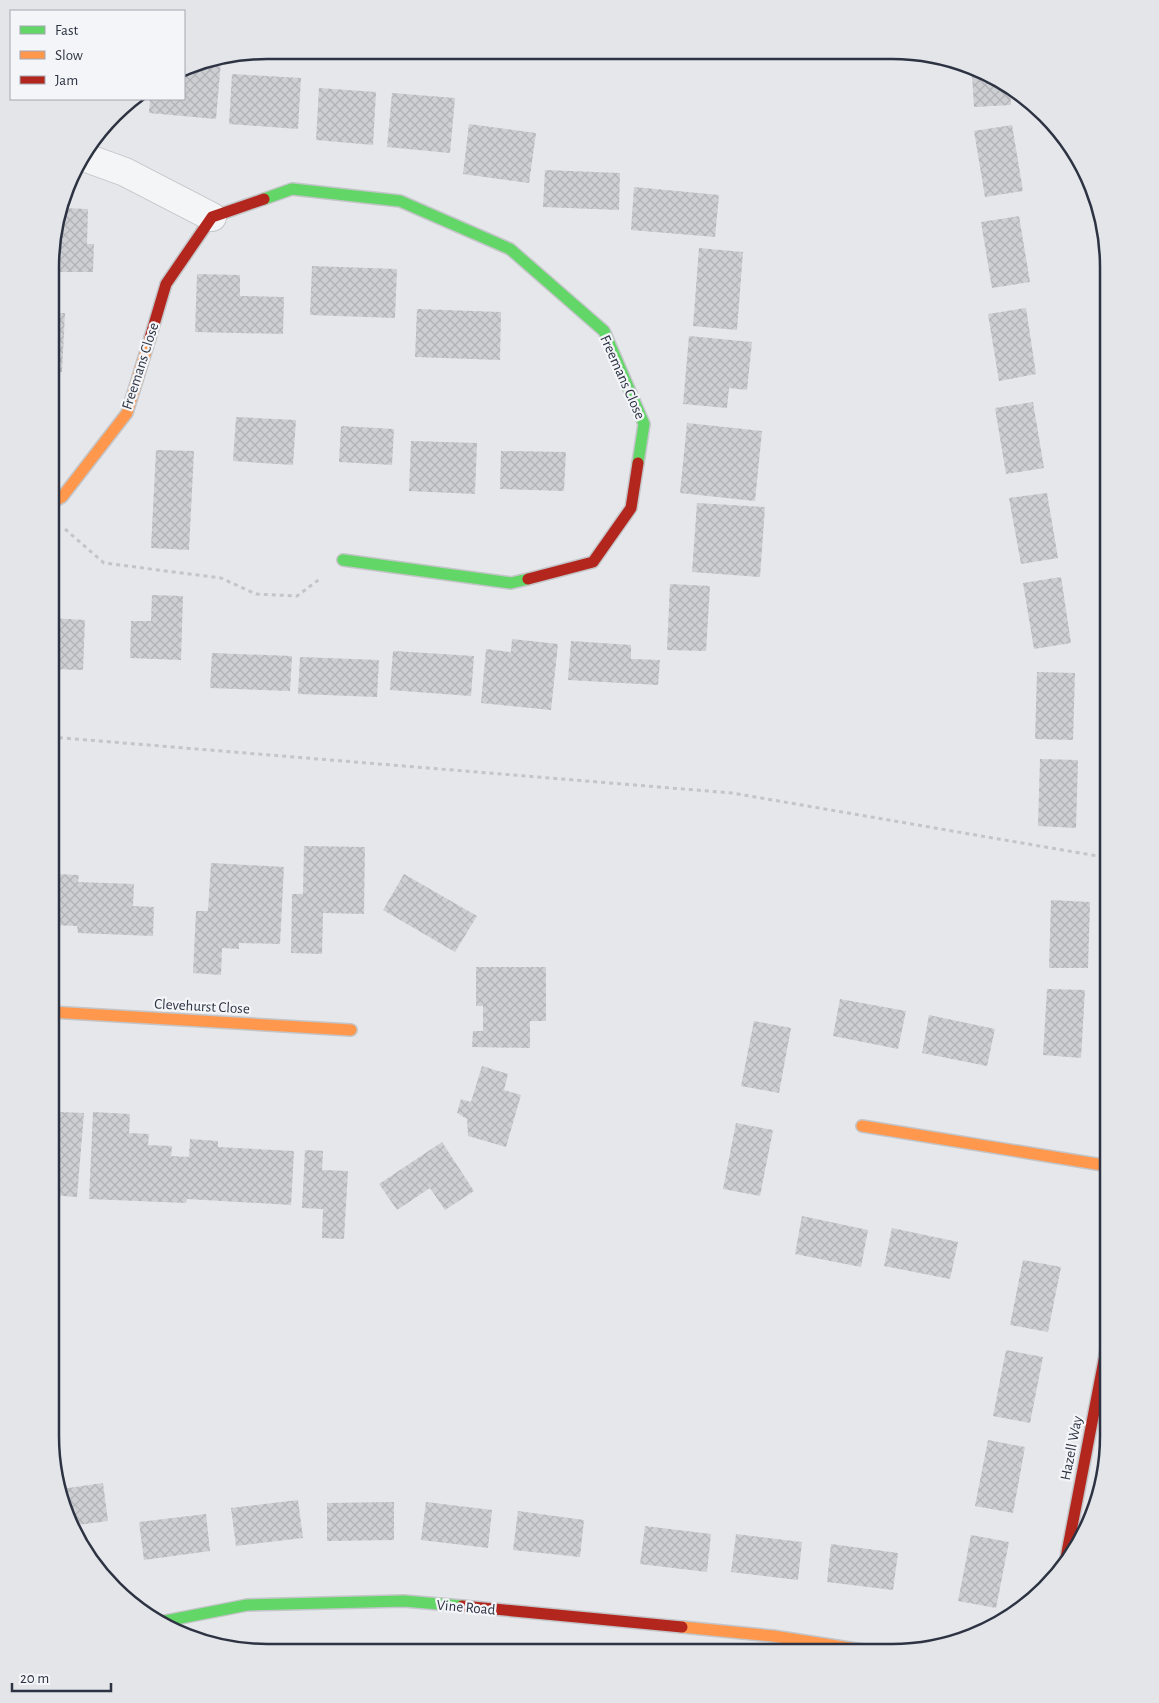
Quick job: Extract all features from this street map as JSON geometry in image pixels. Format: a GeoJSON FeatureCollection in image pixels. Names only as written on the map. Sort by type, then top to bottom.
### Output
{"type":"FeatureCollection","features":[{"type":"Feature","properties":{"kind":"street"},"geometry":{"type":"LineString","coordinates":[[89,159],[125,172],[212,217]]}},
{"type":"Feature","properties":{"kind":"street","name":"Freemans Close"},"geometry":{"type":"LineString","coordinates":[[59,499],[127,413],[166,284],[212,217],[292,189],[400,201],[510,249],[604,331],[644,424],[632,508],[593,562],[511,583],[343,560]]}},
{"type":"Feature","properties":{"kind":"street","name":"Clevehurst Close"},"geometry":{"type":"LineString","coordinates":[[59,1012],[351,1030]]}},
{"type":"Feature","properties":{"kind":"street"},"geometry":{"type":"LineString","coordinates":[[862,1126],[1100,1165]]}},
{"type":"Feature","properties":{"kind":"street","name":"Hazell Way"},"geometry":{"type":"LineString","coordinates":[[1068,1547],[1100,1377]]}},
{"type":"Feature","properties":{"kind":"street","name":"Vine Road"},"geometry":{"type":"LineString","coordinates":[[170,1620],[247,1605],[404,1601],[772,1644]]}},
{"type":"Feature","properties":{"kind":"path"},"geometry":{"type":"LineString","coordinates":[[59,523],[104,563],[221,578],[256,594],[297,596],[343,560]]}},
{"type":"Feature","properties":{"kind":"path"},"geometry":{"type":"LineString","coordinates":[[59,737],[732,792],[1100,856]]}},
{"type":"Feature","properties":{"kind":"building"},"geometry":{"type":"Polygon","coordinates":[[[221,64],[216,119],[149,113],[150,100],[185,100],[185,76],[221,64]]]}},
{"type":"Feature","properties":{"kind":"building"},"geometry":{"type":"Polygon","coordinates":[[[232,74],[301,78],[298,129],[229,124],[232,74]]]}},
{"type":"Feature","properties":{"kind":"building"},"geometry":{"type":"Polygon","coordinates":[[[972,75],[1010,96],[1011,105],[974,107],[972,75]]]}},
{"type":"Feature","properties":{"kind":"building"},"geometry":{"type":"Polygon","coordinates":[[[319,88],[376,92],[373,145],[316,140],[319,88]]]}},
{"type":"Feature","properties":{"kind":"building"},"geometry":{"type":"Polygon","coordinates":[[[392,93],[455,98],[450,153],[387,147],[392,93]]]}},
{"type":"Feature","properties":{"kind":"building"},"geometry":{"type":"Polygon","coordinates":[[[469,124],[536,133],[529,183],[463,174],[469,124]]]}},
{"type":"Feature","properties":{"kind":"building"},"geometry":{"type":"Polygon","coordinates":[[[1012,125],[1023,191],[985,197],[974,131],[1012,125]]]}},
{"type":"Feature","properties":{"kind":"building"},"geometry":{"type":"Polygon","coordinates":[[[545,170],[620,173],[619,210],[543,207],[545,170]]]}},
{"type":"Feature","properties":{"kind":"building"},"geometry":{"type":"Polygon","coordinates":[[[634,187],[719,195],[715,237],[631,230],[634,187]]]}},
{"type":"Feature","properties":{"kind":"building"},"geometry":{"type":"Polygon","coordinates":[[[67,208],[88,209],[87,244],[94,244],[93,272],[59,272],[59,253],[67,208]]]}},
{"type":"Feature","properties":{"kind":"building"},"geometry":{"type":"Polygon","coordinates":[[[1019,216],[1030,282],[992,288],[981,222],[1019,216]]]}},
{"type":"Feature","properties":{"kind":"building"},"geometry":{"type":"Polygon","coordinates":[[[699,248],[743,252],[737,330],[693,326],[699,248]]]}},
{"type":"Feature","properties":{"kind":"building"},"geometry":{"type":"Polygon","coordinates":[[[312,266],[397,269],[395,318],[310,315],[312,266]]]}},
{"type":"Feature","properties":{"kind":"building"},"geometry":{"type":"Polygon","coordinates":[[[197,274],[240,275],[240,296],[284,297],[283,334],[195,332],[197,274]]]}},
{"type":"Feature","properties":{"kind":"building"},"geometry":{"type":"Polygon","coordinates":[[[1026,308],[1036,374],[999,381],[988,314],[1026,308]]]}},
{"type":"Feature","properties":{"kind":"building"},"geometry":{"type":"Polygon","coordinates":[[[417,309],[501,312],[500,360],[415,357],[417,309]]]}},
{"type":"Feature","properties":{"kind":"building"},"geometry":{"type":"Polygon","coordinates":[[[59,313],[65,313],[62,372],[59,372],[59,313]]]}},
{"type":"Feature","properties":{"kind":"building"},"geometry":{"type":"Polygon","coordinates":[[[689,336],[752,342],[747,390],[729,388],[727,408],[683,404],[689,336]]]}},
{"type":"Feature","properties":{"kind":"building"},"geometry":{"type":"Polygon","coordinates":[[[1033,402],[1044,468],[1006,474],[995,408],[1033,402]]]}},
{"type":"Feature","properties":{"kind":"building"},"geometry":{"type":"Polygon","coordinates":[[[236,417],[296,420],[293,465],[233,461],[236,417]]]}},
{"type":"Feature","properties":{"kind":"building"},"geometry":{"type":"Polygon","coordinates":[[[687,423],[762,431],[755,501],[680,493],[687,423]]]}},
{"type":"Feature","properties":{"kind":"building"},"geometry":{"type":"Polygon","coordinates":[[[341,426],[394,429],[392,465],[339,462],[341,426]]]}},
{"type":"Feature","properties":{"kind":"building"},"geometry":{"type":"Polygon","coordinates":[[[411,441],[477,443],[475,494],[409,491],[411,441]]]}},
{"type":"Feature","properties":{"kind":"building"},"geometry":{"type":"Polygon","coordinates":[[[156,450],[194,451],[189,550],[151,548],[156,450]]]}},
{"type":"Feature","properties":{"kind":"building"},"geometry":{"type":"Polygon","coordinates":[[[501,451],[566,452],[564,491],[500,489],[501,451]]]}},
{"type":"Feature","properties":{"kind":"building"},"geometry":{"type":"Polygon","coordinates":[[[1047,493],[1058,558],[1021,564],[1009,498],[1047,493]]]}},
{"type":"Feature","properties":{"kind":"building"},"geometry":{"type":"Polygon","coordinates":[[[697,503],[765,507],[760,577],[692,572],[697,503]]]}},
{"type":"Feature","properties":{"kind":"building"},"geometry":{"type":"Polygon","coordinates":[[[1061,577],[1071,643],[1034,649],[1023,583],[1061,577]]]}},
{"type":"Feature","properties":{"kind":"building"},"geometry":{"type":"Polygon","coordinates":[[[670,584],[710,586],[706,651],[667,650],[670,584]]]}},
{"type":"Feature","properties":{"kind":"building"},"geometry":{"type":"Polygon","coordinates":[[[152,595],[183,596],[181,660],[130,658],[131,621],[151,621],[152,595]]]}},
{"type":"Feature","properties":{"kind":"building"},"geometry":{"type":"Polygon","coordinates":[[[59,618],[85,620],[83,670],[59,669],[59,618]]]}},
{"type":"Feature","properties":{"kind":"building"},"geometry":{"type":"Polygon","coordinates":[[[512,639],[558,644],[551,710],[481,703],[486,649],[511,652],[512,639]]]}},
{"type":"Feature","properties":{"kind":"building"},"geometry":{"type":"Polygon","coordinates":[[[571,641],[631,645],[631,659],[660,660],[658,685],[568,680],[571,641]]]}},
{"type":"Feature","properties":{"kind":"building"},"geometry":{"type":"Polygon","coordinates":[[[393,651],[474,656],[471,696],[390,690],[393,651]]]}},
{"type":"Feature","properties":{"kind":"building"},"geometry":{"type":"Polygon","coordinates":[[[212,653],[292,656],[290,691],[210,688],[212,653]]]}},
{"type":"Feature","properties":{"kind":"building"},"geometry":{"type":"Polygon","coordinates":[[[300,657],[379,660],[377,697],[298,694],[300,657]]]}},
{"type":"Feature","properties":{"kind":"building"},"geometry":{"type":"Polygon","coordinates":[[[1037,672],[1075,673],[1073,740],[1035,739],[1037,672]]]}},
{"type":"Feature","properties":{"kind":"building"},"geometry":{"type":"Polygon","coordinates":[[[1040,759],[1078,760],[1076,828],[1038,826],[1040,759]]]}},
{"type":"Feature","properties":{"kind":"building"},"geometry":{"type":"Polygon","coordinates":[[[304,846],[365,847],[364,914],[323,913],[322,954],[291,953],[292,894],[303,894],[304,846]]]}},
{"type":"Feature","properties":{"kind":"building"},"geometry":{"type":"Polygon","coordinates":[[[211,863],[284,867],[280,944],[239,943],[239,949],[222,948],[221,975],[193,973],[196,911],[208,911],[211,863]]]}},
{"type":"Feature","properties":{"kind":"building"},"geometry":{"type":"Polygon","coordinates":[[[59,874],[79,875],[78,882],[134,884],[133,906],[154,907],[153,936],[78,933],[77,926],[59,925],[59,874]]]}},
{"type":"Feature","properties":{"kind":"building"},"geometry":{"type":"Polygon","coordinates":[[[404,874],[477,916],[455,952],[383,910],[404,874]]]}},
{"type":"Feature","properties":{"kind":"building"},"geometry":{"type":"Polygon","coordinates":[[[1051,900],[1090,902],[1088,968],[1049,968],[1051,900]]]}},
{"type":"Feature","properties":{"kind":"building"},"geometry":{"type":"Polygon","coordinates":[[[476,967],[546,967],[546,1021],[530,1021],[530,1048],[472,1047],[473,1031],[483,1031],[483,1006],[476,1006],[476,967]]]}},
{"type":"Feature","properties":{"kind":"building"},"geometry":{"type":"Polygon","coordinates":[[[1047,989],[1085,990],[1081,1058],[1043,1055],[1047,989]]]}},
{"type":"Feature","properties":{"kind":"building"},"geometry":{"type":"Polygon","coordinates":[[[840,999],[906,1011],[898,1049],[833,1036],[840,999]]]}},
{"type":"Feature","properties":{"kind":"building"},"geometry":{"type":"Polygon","coordinates":[[[929,1015],[995,1029],[987,1066],[922,1053],[929,1015]]]}},
{"type":"Feature","properties":{"kind":"building"},"geometry":{"type":"Polygon","coordinates":[[[754,1021],[791,1028],[779,1093],[741,1086],[754,1021]]]}},
{"type":"Feature","properties":{"kind":"building"},"geometry":{"type":"Polygon","coordinates":[[[482,1066],[508,1074],[504,1090],[521,1095],[506,1147],[468,1136],[467,1119],[457,1113],[461,1099],[471,1102],[482,1066]]]}},
{"type":"Feature","properties":{"kind":"building"},"geometry":{"type":"Polygon","coordinates":[[[60,1112],[84,1113],[77,1197],[59,1196],[60,1112]]]}},
{"type":"Feature","properties":{"kind":"building"},"geometry":{"type":"Polygon","coordinates":[[[93,1112],[130,1114],[129,1133],[149,1134],[148,1145],[172,1146],[171,1156],[189,1157],[190,1139],[218,1141],[218,1147],[294,1151],[291,1205],[187,1199],[186,1203],[89,1199],[93,1112]]]}},
{"type":"Feature","properties":{"kind":"building"},"geometry":{"type":"Polygon","coordinates":[[[736,1123],[773,1130],[760,1196],[723,1189],[736,1123]]]}},
{"type":"Feature","properties":{"kind":"building"},"geometry":{"type":"Polygon","coordinates":[[[442,1142],[474,1191],[445,1210],[430,1188],[397,1210],[379,1184],[442,1142]]]}},
{"type":"Feature","properties":{"kind":"building"},"geometry":{"type":"Polygon","coordinates":[[[305,1150],[323,1151],[322,1170],[348,1171],[344,1239],[322,1238],[323,1209],[302,1208],[305,1150]]]}},
{"type":"Feature","properties":{"kind":"building"},"geometry":{"type":"Polygon","coordinates":[[[802,1216],[868,1230],[861,1267],[795,1254],[802,1216]]]}},
{"type":"Feature","properties":{"kind":"building"},"geometry":{"type":"Polygon","coordinates":[[[892,1228],[958,1242],[950,1279],[884,1266],[892,1228]]]}},
{"type":"Feature","properties":{"kind":"building"},"geometry":{"type":"Polygon","coordinates":[[[1023,1260],[1061,1267],[1048,1332],[1010,1325],[1023,1260]]]}},
{"type":"Feature","properties":{"kind":"building"},"geometry":{"type":"Polygon","coordinates":[[[1006,1350],[1043,1357],[1030,1423],[993,1416],[1006,1350]]]}},
{"type":"Feature","properties":{"kind":"building"},"geometry":{"type":"Polygon","coordinates":[[[988,1440],[1025,1447],[1013,1513],[975,1506],[988,1440]]]}},
{"type":"Feature","properties":{"kind":"building"},"geometry":{"type":"Polygon","coordinates":[[[103,1483],[108,1521],[79,1525],[66,1488],[103,1483]]]}},
{"type":"Feature","properties":{"kind":"building"},"geometry":{"type":"Polygon","coordinates":[[[298,1500],[303,1538],[236,1546],[231,1508],[298,1500]]]}},
{"type":"Feature","properties":{"kind":"building"},"geometry":{"type":"Polygon","coordinates":[[[394,1502],[394,1540],[327,1541],[327,1503],[394,1502]]]}},
{"type":"Feature","properties":{"kind":"building"},"geometry":{"type":"Polygon","coordinates":[[[426,1502],[492,1510],[488,1548],[421,1540],[426,1502]]]}},
{"type":"Feature","properties":{"kind":"building"},"geometry":{"type":"Polygon","coordinates":[[[518,1511],[584,1520],[580,1557],[513,1550],[518,1511]]]}},
{"type":"Feature","properties":{"kind":"building"},"geometry":{"type":"Polygon","coordinates":[[[206,1514],[210,1551],[144,1560],[139,1522],[206,1514]]]}},
{"type":"Feature","properties":{"kind":"building"},"geometry":{"type":"Polygon","coordinates":[[[645,1526],[711,1534],[707,1572],[640,1564],[645,1526]]]}},
{"type":"Feature","properties":{"kind":"building"},"geometry":{"type":"Polygon","coordinates":[[[736,1534],[802,1542],[798,1580],[731,1572],[736,1534]]]}},
{"type":"Feature","properties":{"kind":"building"},"geometry":{"type":"Polygon","coordinates":[[[971,1535],[1009,1542],[996,1608],[958,1601],[971,1535]]]}},
{"type":"Feature","properties":{"kind":"building"},"geometry":{"type":"Polygon","coordinates":[[[831,1544],[898,1553],[893,1590],[827,1582],[831,1544]]]}},
{"type":"Feature","properties":{"kind":"traffic: fast"},"geometry":{"type":"LineString","coordinates":[[264,199],[292,189],[400,201],[510,249],[604,331],[644,424],[638,463]]}},
{"type":"Feature","properties":{"kind":"traffic: fast"},"geometry":{"type":"LineString","coordinates":[[343,560],[511,583],[528,579]]}},
{"type":"Feature","properties":{"kind":"traffic: fast"},"geometry":{"type":"LineString","coordinates":[[170,1620],[247,1605],[404,1601],[462,1606]]}},
{"type":"Feature","properties":{"kind":"traffic: slow"},"geometry":{"type":"LineString","coordinates":[[59,499],[127,413],[150,338]]}},
{"type":"Feature","properties":{"kind":"traffic: slow"},"geometry":{"type":"LineString","coordinates":[[59,1012],[351,1030]]}},
{"type":"Feature","properties":{"kind":"traffic: slow"},"geometry":{"type":"LineString","coordinates":[[862,1126],[1100,1165]]}},
{"type":"Feature","properties":{"kind":"traffic: slow"},"geometry":{"type":"LineString","coordinates":[[682,1627],[773,1636],[824,1644]]}},
{"type":"Feature","properties":{"kind":"traffic: jam"},"geometry":{"type":"LineString","coordinates":[[150,338],[166,284],[212,217],[264,199]]}},
{"type":"Feature","properties":{"kind":"traffic: jam"},"geometry":{"type":"LineString","coordinates":[[528,579],[593,562],[631,508],[638,463]]}},
{"type":"Feature","properties":{"kind":"traffic: jam"},"geometry":{"type":"LineString","coordinates":[[1068,1547],[1100,1381]]}},
{"type":"Feature","properties":{"kind":"traffic: jam"},"geometry":{"type":"LineString","coordinates":[[462,1606],[682,1627]]}}]}
